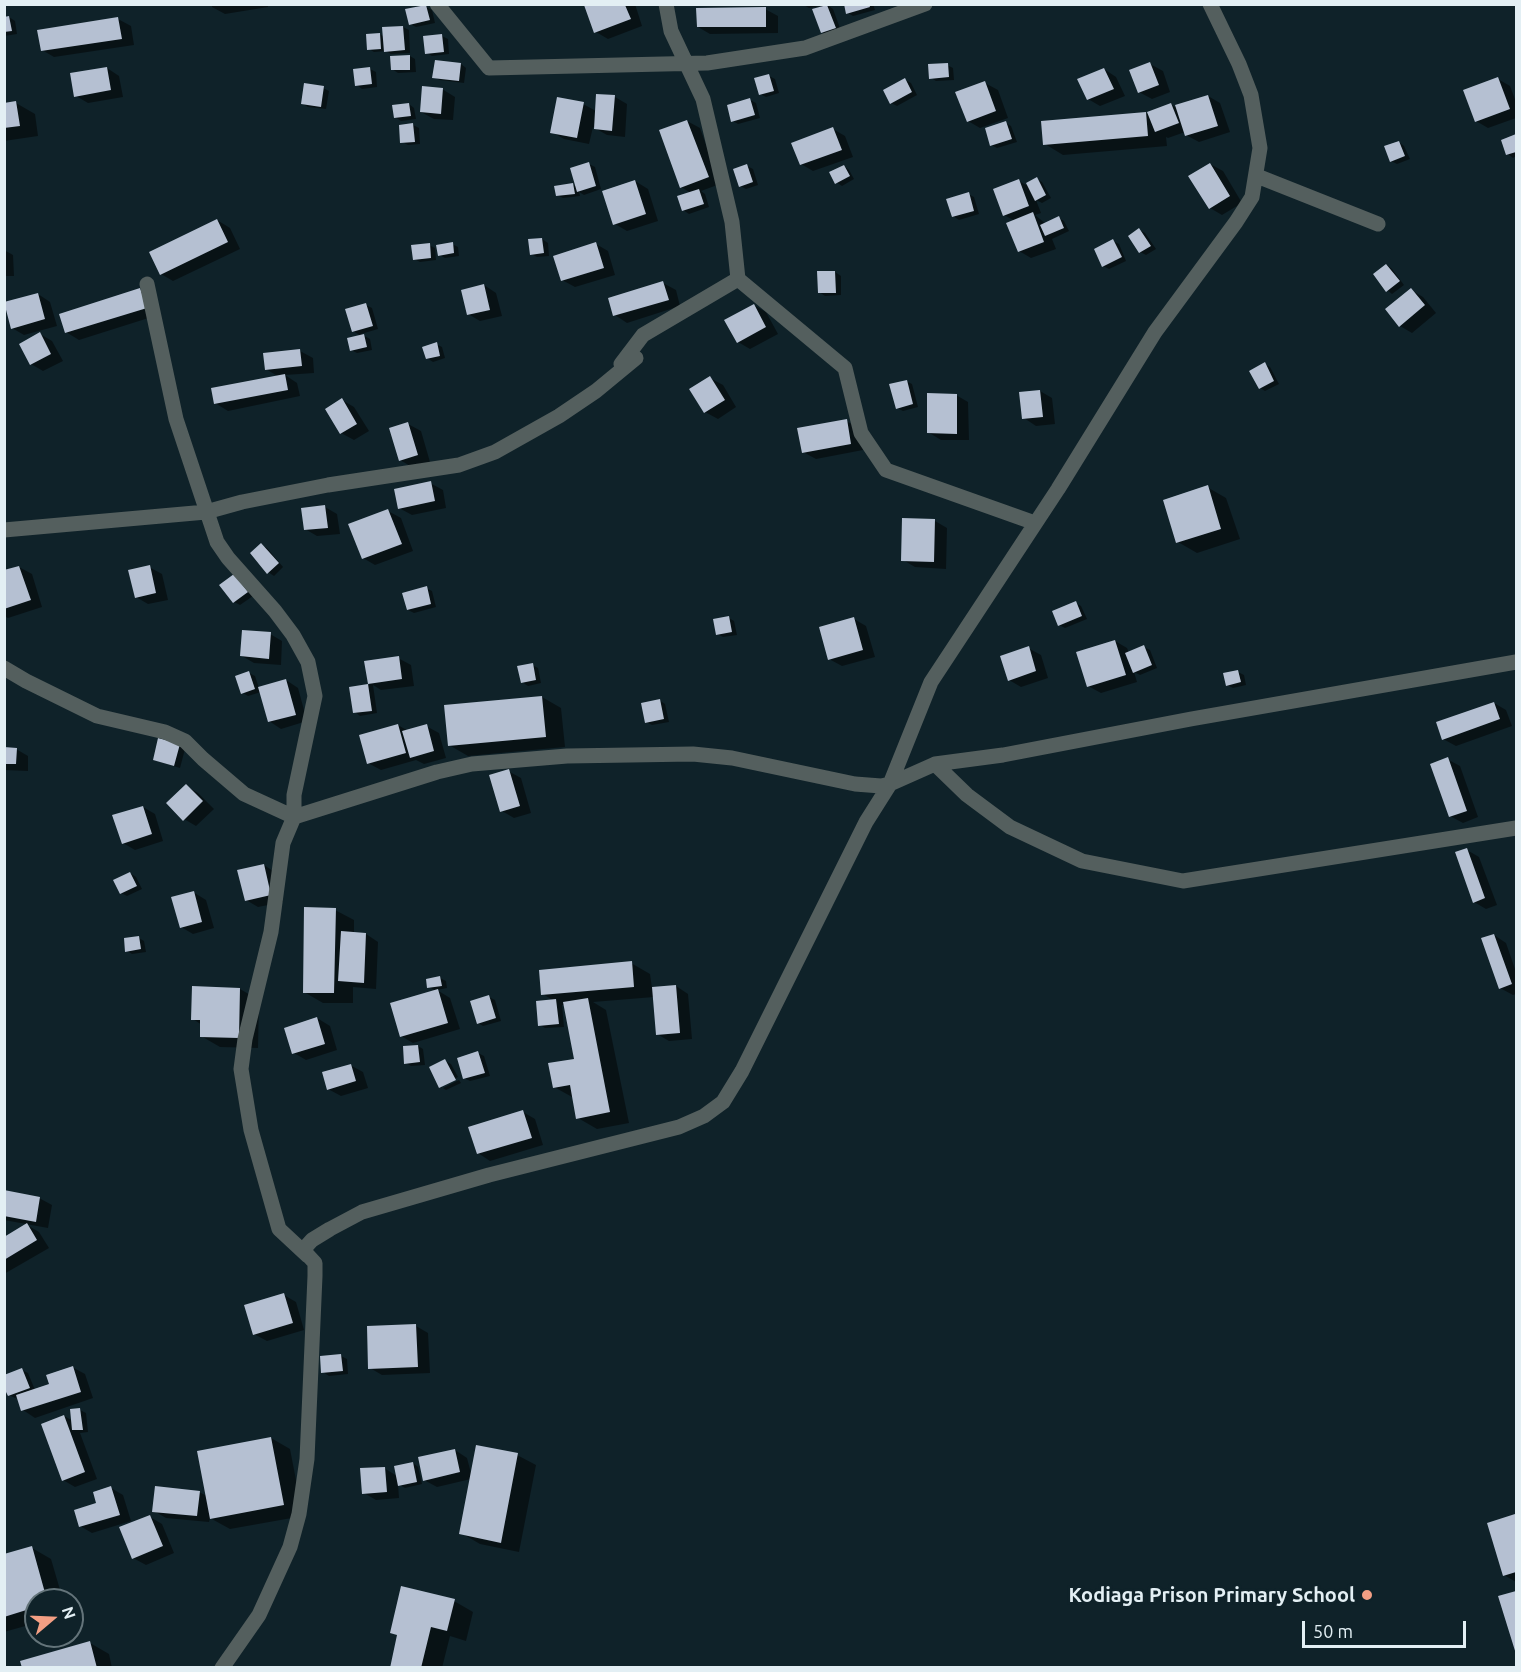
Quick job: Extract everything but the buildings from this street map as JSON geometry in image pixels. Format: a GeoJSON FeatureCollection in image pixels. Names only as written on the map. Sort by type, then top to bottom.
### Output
{"type":"FeatureCollection","features":[{"type":"Feature","properties":{"kind":"street"},"geometry":{"type":"LineString","coordinates":[[437,4],[489,68],[707,63],[805,48],[925,4]]}},
{"type":"Feature","properties":{"kind":"street"},"geometry":{"type":"LineString","coordinates":[[666,4],[671,31],[703,99],[732,222],[738,279],[845,368],[861,433],[886,470],[1035,523]]}},
{"type":"Feature","properties":{"kind":"street"},"geometry":{"type":"LineString","coordinates":[[222,1668],[259,1615],[290,1547],[299,1514],[307,1459],[315,1263],[303,1250],[321,1234],[362,1212],[489,1175],[679,1126],[704,1116],[723,1102],[742,1071],[866,822],[890,784],[931,682],[1035,523],[1155,332],[1252,197],[1260,148],[1251,95],[1210,4]]}},
{"type":"Feature","properties":{"kind":"street"},"geometry":{"type":"LineString","coordinates":[[1257,176],[1378,224]]}},
{"type":"Feature","properties":{"kind":"street"},"geometry":{"type":"LineString","coordinates":[[607,382],[643,335],[738,279]]}},
{"type":"Feature","properties":{"kind":"street"},"geometry":{"type":"LineString","coordinates":[[147,284],[176,419],[217,542],[293,635],[308,662],[315,696],[294,795],[294,817],[283,843],[271,932],[245,1039],[241,1070],[251,1130],[279,1229],[315,1263]]}},
{"type":"Feature","properties":{"kind":"street"},"geometry":{"type":"LineString","coordinates":[[4,530],[206,512],[242,502],[328,485],[459,465],[495,452],[559,416],[636,358]]}},
{"type":"Feature","properties":{"kind":"street"},"geometry":{"type":"LineString","coordinates":[[4,668],[97,716],[165,732],[185,741],[244,794],[294,817],[437,772],[472,764],[567,756],[693,754],[732,758],[863,785],[890,784],[935,764],[1003,755],[1191,719],[1516,662]]}},
{"type":"Feature","properties":{"kind":"street"},"geometry":{"type":"LineString","coordinates":[[935,764],[968,795],[1010,827],[1092,864],[1182,881],[1516,828]]}},
{"type":"Feature","properties":{"kind":"place","name":"Kodiaga Prison Primary School"},"geometry":{"type":"Point","coordinates":[1367,1595]}}]}
